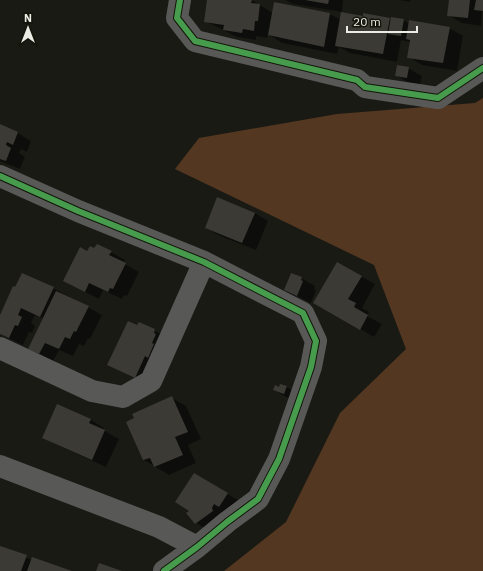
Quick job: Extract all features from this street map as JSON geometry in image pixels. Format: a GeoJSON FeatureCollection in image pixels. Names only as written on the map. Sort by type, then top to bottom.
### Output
{"type":"FeatureCollection","features":[{"type":"Feature","properties":{"kind":"street"},"geometry":{"type":"LineString","coordinates":[[180,0],[177,18],[195,41],[358,80],[365,87],[438,98],[483,68]]}},
{"type":"Feature","properties":{"kind":"street"},"geometry":{"type":"LineString","coordinates":[[0,176],[78,211],[204,262],[303,313],[316,341],[311,367],[279,459],[258,499],[164,571]]}},
{"type":"Feature","properties":{"kind":"street"},"geometry":{"type":"LineString","coordinates":[[0,348],[92,391],[123,397],[151,381],[204,262]]}},
{"type":"Feature","properties":{"kind":"street"},"geometry":{"type":"LineString","coordinates":[[0,466],[159,527],[197,547]]}},
{"type":"Feature","properties":{"kind":"shaded area"},"geometry":{"type":"Polygon","coordinates":[[[483,98],[483,571],[224,571],[286,522],[340,413],[406,349],[374,265],[175,169],[199,138],[337,114],[475,103],[483,98]]]}},
{"type":"Feature","properties":{"kind":"building"},"geometry":{"type":"Polygon","coordinates":[[[207,0],[252,0],[251,3],[260,4],[258,21],[255,21],[254,31],[243,29],[242,33],[223,30],[224,25],[204,22],[207,0]]]}},
{"type":"Feature","properties":{"kind":"building"},"geometry":{"type":"Polygon","coordinates":[[[305,0],[329,0],[328,4],[305,0]]]}},
{"type":"Feature","properties":{"kind":"building"},"geometry":{"type":"Polygon","coordinates":[[[449,0],[470,0],[468,18],[447,16],[449,0]]]}},
{"type":"Feature","properties":{"kind":"building"},"geometry":{"type":"Polygon","coordinates":[[[476,0],[483,0],[483,11],[474,10],[476,0]]]}},
{"type":"Feature","properties":{"kind":"building"},"geometry":{"type":"Polygon","coordinates":[[[274,2],[330,13],[324,47],[268,35],[274,2]]]}},
{"type":"Feature","properties":{"kind":"building"},"geometry":{"type":"Polygon","coordinates":[[[341,12],[363,16],[363,13],[390,18],[383,54],[335,46],[341,12]]]}},
{"type":"Feature","properties":{"kind":"building"},"geometry":{"type":"Polygon","coordinates":[[[391,17],[404,19],[401,36],[388,34],[391,17]]]}},
{"type":"Feature","properties":{"kind":"building"},"geometry":{"type":"Polygon","coordinates":[[[409,20],[450,27],[443,63],[407,58],[410,40],[406,39],[409,20]]]}},
{"type":"Feature","properties":{"kind":"building"},"geometry":{"type":"Polygon","coordinates":[[[397,65],[409,67],[407,78],[395,76],[397,65]]]}},
{"type":"Feature","properties":{"kind":"building"},"geometry":{"type":"Polygon","coordinates":[[[0,124],[18,132],[13,145],[7,142],[6,145],[11,148],[6,161],[0,159],[0,124]]]}},
{"type":"Feature","properties":{"kind":"building"},"geometry":{"type":"Polygon","coordinates":[[[217,197],[255,213],[242,243],[205,228],[217,197]]]}},
{"type":"Feature","properties":{"kind":"building"},"geometry":{"type":"Polygon","coordinates":[[[97,244],[112,251],[109,255],[126,263],[113,289],[110,288],[108,292],[89,283],[85,292],[63,281],[80,247],[87,251],[90,246],[94,248],[97,244]]]}},
{"type":"Feature","properties":{"kind":"building"},"geometry":{"type":"Polygon","coordinates":[[[337,262],[362,276],[348,299],[356,303],[354,307],[368,315],[360,330],[313,303],[337,262]]]}},
{"type":"Feature","properties":{"kind":"building"},"geometry":{"type":"Polygon","coordinates":[[[22,273],[54,287],[40,317],[21,308],[18,315],[22,317],[18,326],[15,325],[9,338],[0,334],[0,315],[13,286],[15,287],[22,273]]]}},
{"type":"Feature","properties":{"kind":"building"},"geometry":{"type":"Polygon","coordinates":[[[291,273],[302,277],[301,280],[303,281],[297,296],[284,290],[291,273]]]}},
{"type":"Feature","properties":{"kind":"building"},"geometry":{"type":"Polygon","coordinates":[[[56,291],[89,306],[76,332],[74,331],[70,339],[65,337],[59,349],[45,343],[39,354],[28,349],[56,291]]]}},
{"type":"Feature","properties":{"kind":"building"},"geometry":{"type":"Polygon","coordinates":[[[128,321],[137,325],[139,322],[155,329],[154,333],[156,334],[152,343],[154,344],[148,358],[145,356],[135,378],[107,365],[128,321]]]}},
{"type":"Feature","properties":{"kind":"building"},"geometry":{"type":"Polygon","coordinates":[[[280,384],[287,386],[284,394],[273,390],[275,385],[279,387],[280,384]]]}},
{"type":"Feature","properties":{"kind":"building"},"geometry":{"type":"Polygon","coordinates":[[[172,396],[188,432],[175,437],[183,455],[154,467],[150,458],[143,460],[126,422],[134,418],[132,414],[172,396]]]}},
{"type":"Feature","properties":{"kind":"building"},"geometry":{"type":"Polygon","coordinates":[[[57,404],[91,419],[89,423],[105,430],[92,460],[42,438],[57,404]]]}},
{"type":"Feature","properties":{"kind":"building"},"geometry":{"type":"Polygon","coordinates":[[[194,473],[228,493],[219,507],[214,504],[212,508],[213,511],[195,524],[186,513],[189,511],[175,502],[194,473]]]}},
{"type":"Feature","properties":{"kind":"building"},"geometry":{"type":"Polygon","coordinates":[[[0,546],[27,555],[21,571],[0,571],[0,546]]]}},
{"type":"Feature","properties":{"kind":"building"},"geometry":{"type":"Polygon","coordinates":[[[32,557],[72,571],[27,571],[32,557]]]}},
{"type":"Feature","properties":{"kind":"building"},"geometry":{"type":"Polygon","coordinates":[[[99,563],[122,571],[96,571],[99,563]]]}},
{"type":"Feature","properties":{"kind":"cycle path"},"geometry":{"type":"LineString","coordinates":[[180,0],[177,18],[195,41],[357,80],[365,87],[438,98],[483,68]]}},
{"type":"Feature","properties":{"kind":"cycle path"},"geometry":{"type":"LineString","coordinates":[[0,176],[78,211],[204,262],[303,313],[316,341],[311,367],[279,459],[258,499],[164,571]]}}]}
